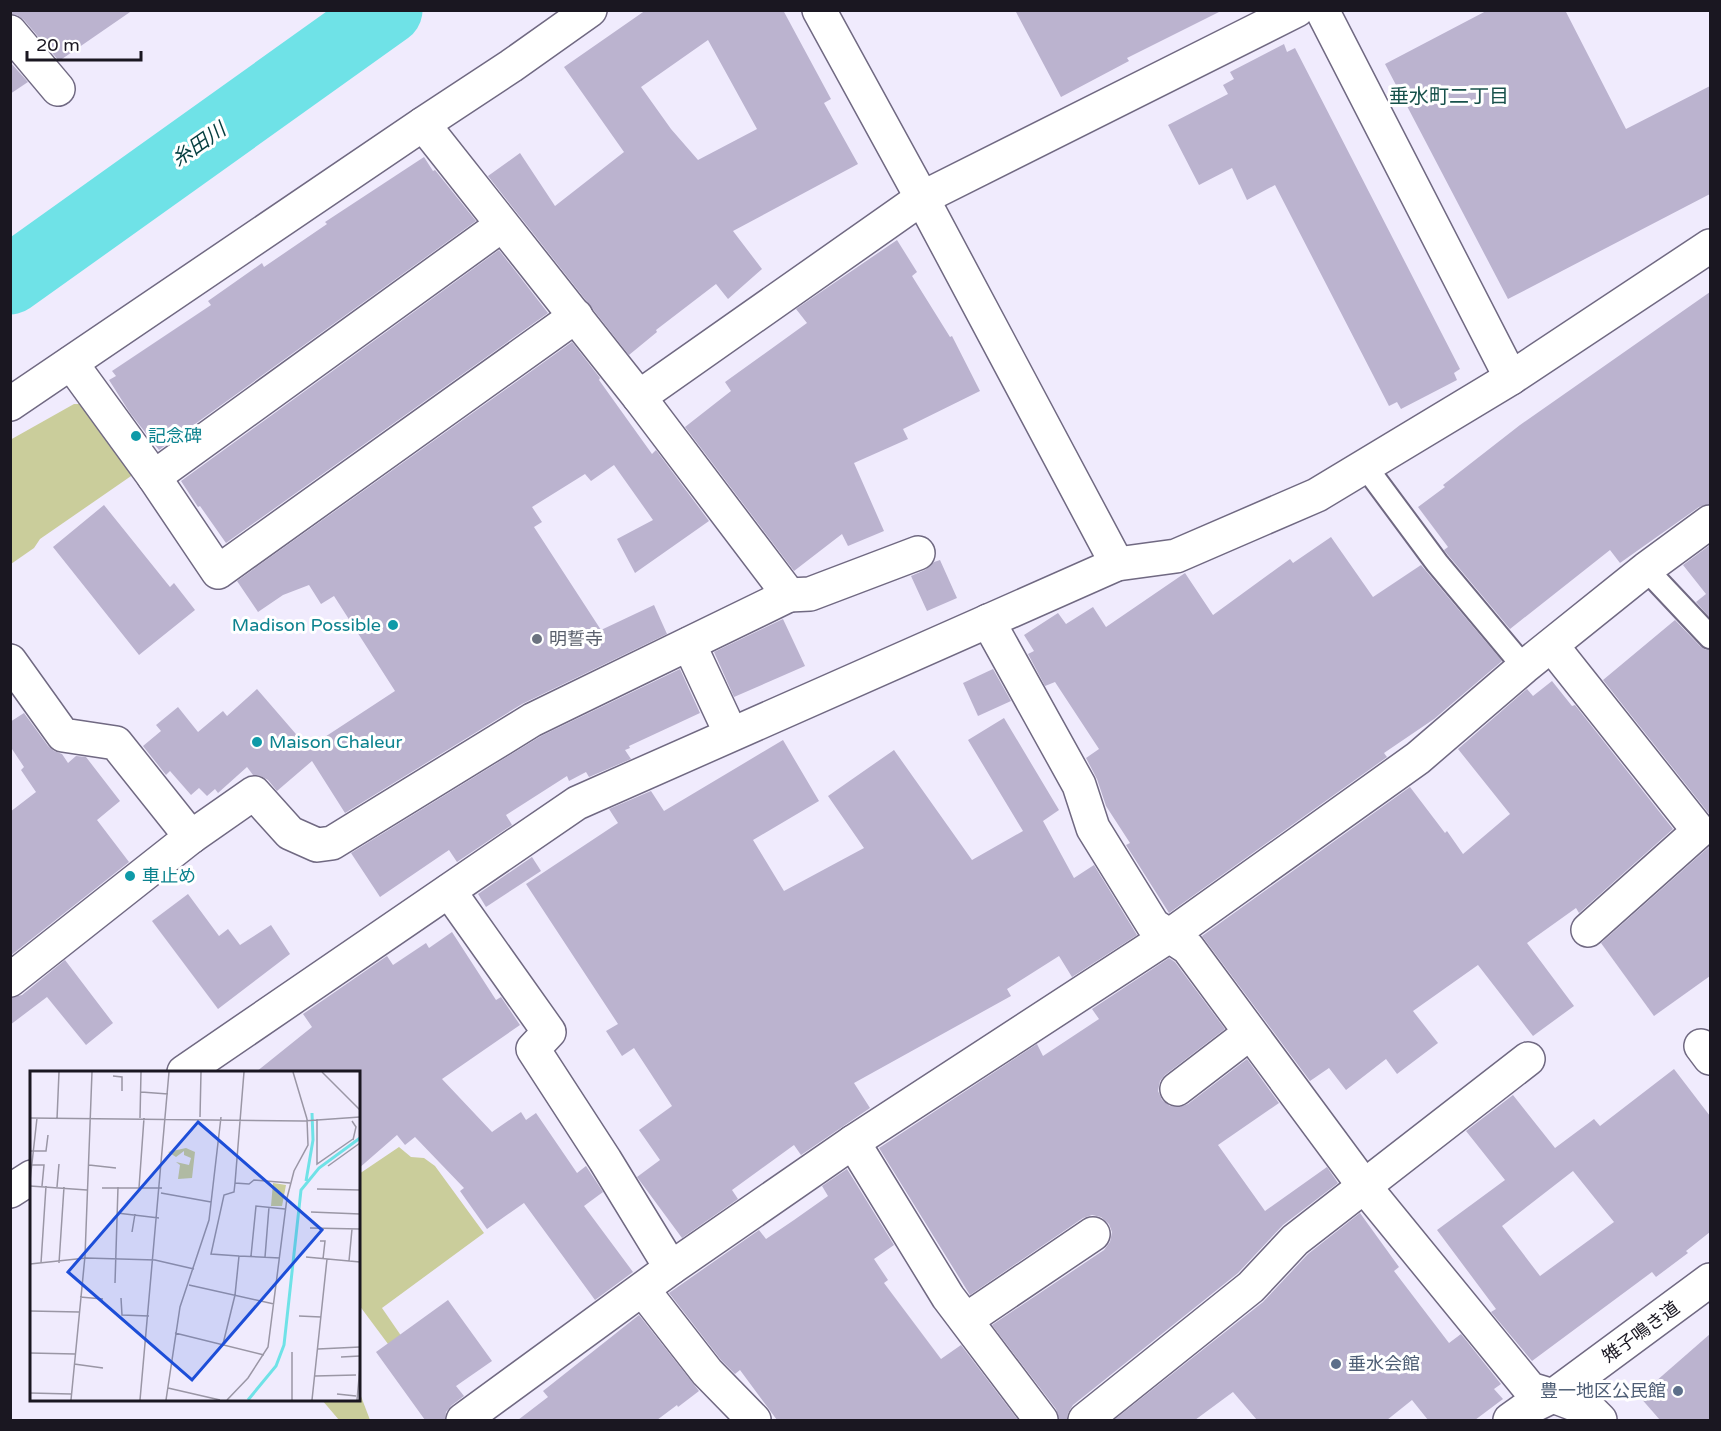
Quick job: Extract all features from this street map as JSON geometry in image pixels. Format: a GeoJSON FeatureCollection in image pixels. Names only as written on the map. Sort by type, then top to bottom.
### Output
{"type":"FeatureCollection","features":[{"type":"Feature","properties":{"kind":"street"},"geometry":{"type":"LineString","coordinates":[[10,404],[511,66],[590,10]]}},
{"type":"Feature","properties":{"kind":"street"},"geometry":{"type":"LineString","coordinates":[[819,10],[1117,564]]}},
{"type":"Feature","properties":{"kind":"street"},"geometry":{"type":"LineString","coordinates":[[639,397],[922,198],[1298,10]]}},
{"type":"Feature","properties":{"kind":"street"},"geometry":{"type":"LineString","coordinates":[[1322,10],[1511,378]]}},
{"type":"Feature","properties":{"kind":"street"},"geometry":{"type":"LineString","coordinates":[[10,32],[58,89]]}},
{"type":"Feature","properties":{"kind":"street"},"geometry":{"type":"LineString","coordinates":[[423,124],[639,397],[789,595]]}},
{"type":"Feature","properties":{"kind":"street"},"geometry":{"type":"LineString","coordinates":[[154,477],[502,225]]}},
{"type":"Feature","properties":{"kind":"street"},"geometry":{"type":"LineString","coordinates":[[185,1071],[577,803],[1117,564],[1176,556],[1317,495],[1511,378],[1710,246]]}},
{"type":"Feature","properties":{"kind":"street"},"geometry":{"type":"LineString","coordinates":[[71,363],[154,477],[218,572],[576,316]]}},
{"type":"Feature","properties":{"kind":"street"},"geometry":{"type":"LineString","coordinates":[[463,1420],[671,1268],[853,1142],[1169,936],[1418,758],[1524,667],[1646,569],[1710,522]]}},
{"type":"Feature","properties":{"kind":"street"},"geometry":{"type":"LineString","coordinates":[[10,980],[191,837],[254,793],[290,833],[317,844],[332,843],[532,720],[789,595],[810,594],[918,553]]}},
{"type":"Feature","properties":{"kind":"street"},"geometry":{"type":"LineString","coordinates":[[988,621],[1079,785],[1093,828],[1153,925],[1188,948],[1364,1186],[1530,1389],[1590,1410],[1600,1420]]}},
{"type":"Feature","properties":{"kind":"street"},"geometry":{"type":"LineString","coordinates":[[689,644],[731,734]]}},
{"type":"Feature","properties":{"kind":"street"},"geometry":{"type":"LineString","coordinates":[[1552,646],[1699,831],[1588,930]]}},
{"type":"Feature","properties":{"kind":"street"},"geometry":{"type":"LineString","coordinates":[[10,661],[63,735],[116,743],[191,837]]}},
{"type":"Feature","properties":{"kind":"street"},"geometry":{"type":"LineString","coordinates":[[449,891],[549,1032],[533,1049],[671,1268]]}},
{"type":"Feature","properties":{"kind":"street"},"geometry":{"type":"LineString","coordinates":[[1177,1089],[1250,1033]]}},
{"type":"Feature","properties":{"kind":"street"},"geometry":{"type":"LineString","coordinates":[[1085,1420],[1251,1287],[1295,1240],[1528,1059]]}},
{"type":"Feature","properties":{"kind":"street"},"geometry":{"type":"LineString","coordinates":[[853,1142],[948,1297],[1041,1420]]}},
{"type":"Feature","properties":{"kind":"street"},"geometry":{"type":"LineString","coordinates":[[10,1191],[30,1178]]}},
{"type":"Feature","properties":{"kind":"street"},"geometry":{"type":"LineString","coordinates":[[966,1320],[1093,1234]]}},
{"type":"Feature","properties":{"kind":"street","name":"雉子鳴き道"},"geometry":{"type":"LineString","coordinates":[[1510,1420],[1524,1410],[1553,1396],[1710,1280]]}},
{"type":"Feature","properties":{"kind":"street"},"geometry":{"type":"LineString","coordinates":[[643,1290],[707,1372],[754,1420]]}},
{"type":"Feature","properties":{"kind":"lane"},"geometry":{"type":"LineString","coordinates":[[1365,466],[1437,562],[1524,667]]}},
{"type":"Feature","properties":{"kind":"lane"},"geometry":{"type":"LineString","coordinates":[[1646,569],[1710,638]]}},
{"type":"Feature","properties":{"kind":"green space"},"geometry":{"type":"Polygon","coordinates":[[[74,404],[86,404],[134,474],[40,539],[34,548],[11,564],[10,440],[74,404]]]}},
{"type":"Feature","properties":{"kind":"green space"},"geometry":{"type":"Polygon","coordinates":[[[399,1147],[411,1157],[424,1158],[435,1166],[484,1233],[382,1308],[404,1340],[391,1348],[360,1306],[360,1173],[399,1147]]]}},
{"type":"Feature","properties":{"kind":"green space"},"geometry":{"type":"Polygon","coordinates":[[[360,1394],[370,1420],[339,1420],[323,1401],[360,1401],[360,1394]]]}},
{"type":"Feature","properties":{"kind":"building"},"geometry":{"type":"Polygon","coordinates":[[[10,10],[133,10],[59,61],[24,20],[17,15],[10,14],[10,10]]]}},
{"type":"Feature","properties":{"kind":"building"},"geometry":{"type":"Polygon","coordinates":[[[646,10],[783,10],[831,99],[824,103],[858,164],[733,231],[762,269],[728,299],[716,284],[656,330],[657,332],[629,355],[488,176],[520,153],[555,206],[624,152],[564,67],[646,10]],[[708,40],[641,87],[671,129],[698,160],[757,129],[708,40]]]}},
{"type":"Feature","properties":{"kind":"building"},"geometry":{"type":"Polygon","coordinates":[[[1015,10],[1223,10],[1127,58],[1129,61],[1061,97],[1015,10]]]}},
{"type":"Feature","properties":{"kind":"building"},"geometry":{"type":"Polygon","coordinates":[[[1488,10],[1565,10],[1626,129],[1710,86],[1710,194],[1508,299],[1385,64],[1488,10]]]}},
{"type":"Feature","properties":{"kind":"building"},"geometry":{"type":"Polygon","coordinates":[[[1284,44],[1287,52],[1295,48],[1460,369],[1454,373],[1457,380],[1401,409],[1397,402],[1389,406],[1275,185],[1247,200],[1232,168],[1199,185],[1168,125],[1228,94],[1223,85],[1234,79],[1230,72],[1284,44]]]}},
{"type":"Feature","properties":{"kind":"building"},"geometry":{"type":"Polygon","coordinates":[[[10,62],[28,82],[10,94],[10,62]]]}},
{"type":"Feature","properties":{"kind":"building"},"geometry":{"type":"Polygon","coordinates":[[[424,157],[433,171],[435,170],[476,221],[159,450],[130,413],[109,380],[116,376],[112,371],[211,305],[208,301],[262,263],[264,267],[327,224],[325,222],[424,157]]]}},
{"type":"Feature","properties":{"kind":"building"},"geometry":{"type":"Polygon","coordinates":[[[897,240],[917,272],[912,276],[950,337],[952,336],[980,391],[903,429],[908,439],[854,463],[884,531],[848,546],[842,534],[794,571],[685,427],[731,391],[725,382],[807,323],[796,309],[897,240]]]}},
{"type":"Feature","properties":{"kind":"building"},"geometry":{"type":"Polygon","coordinates":[[[499,250],[548,313],[226,543],[181,481],[499,250]]]}},
{"type":"Feature","properties":{"kind":"building"},"geometry":{"type":"Polygon","coordinates":[[[1710,292],[1710,504],[1699,507],[1620,563],[1610,550],[1510,629],[1444,550],[1448,547],[1418,507],[1520,425],[1710,292]]]}},
{"type":"Feature","properties":{"kind":"building"},"geometry":{"type":"Polygon","coordinates":[[[572,342],[600,378],[599,380],[652,454],[656,450],[709,521],[635,573],[617,539],[653,520],[614,465],[591,481],[585,474],[532,507],[542,522],[534,527],[601,630],[654,605],[667,634],[522,704],[345,813],[312,761],[277,791],[268,780],[253,775],[247,767],[218,793],[215,789],[207,796],[199,788],[191,795],[170,771],[166,775],[143,746],[161,731],[156,725],[178,707],[198,732],[223,711],[227,716],[257,689],[308,748],[395,691],[334,596],[321,604],[309,585],[283,595],[258,612],[237,581],[572,342]]]}},
{"type":"Feature","properties":{"kind":"building"},"geometry":{"type":"Polygon","coordinates":[[[104,505],[170,587],[174,583],[195,610],[139,655],[53,547],[104,505]]]}},
{"type":"Feature","properties":{"kind":"building"},"geometry":{"type":"Polygon","coordinates":[[[1331,537],[1373,597],[1421,565],[1502,661],[1434,719],[1384,753],[1387,757],[1169,913],[1126,845],[1130,843],[1106,806],[1097,779],[1086,758],[1099,749],[1055,682],[1045,686],[1028,654],[1034,651],[1024,635],[1058,613],[1066,624],[1093,607],[1106,627],[1185,573],[1213,615],[1290,559],[1293,563],[1331,537]]]}},
{"type":"Feature","properties":{"kind":"building"},"geometry":{"type":"Polygon","coordinates":[[[1710,545],[1710,618],[1696,602],[1706,594],[1683,565],[1710,545]]]}},
{"type":"Feature","properties":{"kind":"building"},"geometry":{"type":"Polygon","coordinates":[[[940,560],[957,598],[927,611],[911,576],[940,560]]]}},
{"type":"Feature","properties":{"kind":"building"},"geometry":{"type":"Polygon","coordinates":[[[783,619],[805,666],[734,697],[714,652],[783,619]]]}},
{"type":"Feature","properties":{"kind":"building"},"geometry":{"type":"Polygon","coordinates":[[[1675,620],[1700,646],[1710,650],[1710,815],[1603,680],[1675,620]]]}},
{"type":"Feature","properties":{"kind":"building"},"geometry":{"type":"Polygon","coordinates":[[[680,669],[700,713],[629,746],[630,748],[625,750],[631,759],[589,777],[586,772],[569,781],[567,776],[506,815],[512,825],[457,862],[449,850],[380,897],[351,853],[541,736],[680,669]]]}},
{"type":"Feature","properties":{"kind":"building"},"geometry":{"type":"Polygon","coordinates":[[[993,669],[1011,701],[978,716],[963,683],[993,669]]]}},
{"type":"Feature","properties":{"kind":"building"},"geometry":{"type":"Polygon","coordinates":[[[1552,681],[1572,706],[1575,705],[1673,829],[1579,913],[1576,908],[1527,943],[1574,1006],[1533,1036],[1478,965],[1413,1011],[1438,1043],[1397,1074],[1386,1059],[1346,1090],[1329,1068],[1310,1081],[1202,936],[1410,787],[1463,854],[1510,814],[1458,749],[1527,689],[1533,696],[1552,681]]]}},
{"type":"Feature","properties":{"kind":"building"},"geometry":{"type":"Polygon","coordinates":[[[24,713],[48,746],[62,754],[68,763],[76,756],[86,757],[120,801],[97,820],[129,862],[10,956],[10,812],[36,792],[21,770],[24,767],[10,746],[10,722],[24,713]]]}},
{"type":"Feature","properties":{"kind":"building"},"geometry":{"type":"Polygon","coordinates":[[[1004,718],[1059,810],[1043,821],[1074,878],[1094,865],[1137,935],[1072,977],[1059,956],[1007,989],[1011,996],[854,1083],[870,1108],[801,1155],[794,1145],[732,1190],[738,1199],[682,1238],[637,1177],[660,1160],[639,1130],[672,1106],[634,1048],[622,1056],[606,1031],[618,1024],[526,884],[618,823],[609,809],[651,791],[664,811],[783,740],[819,801],[753,840],[784,891],[864,848],[828,796],[894,750],[972,860],[1023,831],[968,740],[1004,718]]]}},
{"type":"Feature","properties":{"kind":"building"},"geometry":{"type":"Polygon","coordinates":[[[1710,846],[1710,976],[1654,1016],[1601,943],[1710,846]]]}},
{"type":"Feature","properties":{"kind":"building"},"geometry":{"type":"Polygon","coordinates":[[[532,857],[541,871],[486,907],[478,894],[532,857]]]}},
{"type":"Feature","properties":{"kind":"building"},"geometry":{"type":"Polygon","coordinates":[[[188,894],[219,936],[228,929],[240,945],[271,925],[290,954],[218,1009],[152,921],[188,894]]]}},
{"type":"Feature","properties":{"kind":"building"},"geometry":{"type":"Polygon","coordinates":[[[452,932],[496,1000],[501,997],[520,1025],[442,1079],[492,1132],[521,1112],[526,1120],[536,1113],[577,1173],[586,1166],[603,1192],[584,1206],[633,1272],[595,1300],[524,1203],[487,1229],[460,1191],[464,1188],[415,1137],[405,1145],[397,1135],[360,1167],[360,1071],[257,1071],[312,1027],[303,1014],[387,956],[393,965],[426,943],[429,948],[452,932]]]}},
{"type":"Feature","properties":{"kind":"building"},"geometry":{"type":"Polygon","coordinates":[[[1169,958],[1175,962],[1225,1029],[1165,1075],[1160,1081],[1158,1091],[1162,1100],[1170,1106],[1180,1107],[1188,1104],[1247,1059],[1279,1103],[1218,1145],[1265,1211],[1327,1167],[1338,1183],[1283,1225],[1238,1273],[1073,1405],[1067,1420],[1059,1420],[1056,1409],[992,1325],[1104,1250],[1110,1242],[1112,1232],[1109,1224],[1101,1217],[1092,1215],[1083,1218],[970,1295],[879,1148],[1037,1044],[1043,1056],[1099,1019],[1092,1009],[1169,958]]]}},
{"type":"Feature","properties":{"kind":"building"},"geometry":{"type":"Polygon","coordinates":[[[65,960],[113,1023],[86,1045],[47,997],[10,1025],[10,998],[22,995],[65,960]]]}},
{"type":"Feature","properties":{"kind":"building"},"geometry":{"type":"Polygon","coordinates":[[[1674,1069],[1710,1116],[1710,1232],[1686,1251],[1688,1253],[1656,1277],[1652,1272],[1532,1361],[1491,1312],[1496,1309],[1437,1230],[1505,1180],[1466,1131],[1513,1095],[1555,1148],[1594,1119],[1600,1126],[1674,1069]],[[1573,1171],[1502,1226],[1540,1276],[1614,1222],[1573,1171]]]}},
{"type":"Feature","properties":{"kind":"building"},"geometry":{"type":"Polygon","coordinates":[[[847,1169],[894,1245],[874,1259],[888,1280],[884,1283],[941,1359],[961,1345],[1018,1420],[777,1420],[740,1370],[735,1374],[721,1360],[669,1293],[759,1230],[766,1239],[794,1220],[828,1196],[822,1186],[847,1169]]]}},
{"type":"Feature","properties":{"kind":"building"},"geometry":{"type":"Polygon","coordinates":[[[1360,1213],[1399,1267],[1394,1271],[1449,1343],[1461,1334],[1501,1384],[1494,1389],[1503,1399],[1475,1420],[1428,1420],[1412,1400],[1387,1420],[1257,1420],[1233,1392],[1195,1420],[1114,1420],[1263,1302],[1308,1254],[1360,1213]]]}},
{"type":"Feature","properties":{"kind":"building"},"geometry":{"type":"Polygon","coordinates":[[[448,1300],[492,1361],[456,1386],[464,1396],[446,1412],[445,1420],[425,1420],[376,1352],[448,1300]]]}},
{"type":"Feature","properties":{"kind":"building"},"geometry":{"type":"Polygon","coordinates":[[[639,1315],[699,1391],[657,1420],[518,1420],[548,1397],[543,1391],[639,1315]]]}},
{"type":"Feature","properties":{"kind":"building","name":"豊一地区公民館"},"geometry":{"type":"Polygon","coordinates":[[[1710,1334],[1710,1420],[1660,1420],[1639,1396],[1710,1334]]]}},
{"type":"Feature","properties":{"kind":"waterway","name":"糸田川"},"geometry":{"type":"LineString","coordinates":[[10,280],[388,10]]}},
{"type":"Feature","properties":{"kind":"place","name":"記念碑"},"geometry":{"type":"Point","coordinates":[136,436]}},
{"type":"Feature","properties":{"kind":"place","name":"Madison Possible"},"geometry":{"type":"Point","coordinates":[393,625]}},
{"type":"Feature","properties":{"kind":"place","name":"明誓寺"},"geometry":{"type":"Point","coordinates":[537,639]}},
{"type":"Feature","properties":{"kind":"place","name":"Maison Chaleur"},"geometry":{"type":"Point","coordinates":[257,742]}},
{"type":"Feature","properties":{"kind":"place","name":"車止め"},"geometry":{"type":"Point","coordinates":[130,876]}},
{"type":"Feature","properties":{"kind":"place","name":"垂水会館"},"geometry":{"type":"Point","coordinates":[1336,1364]}},
{"type":"Feature","properties":{"kind":"place","name":"豊一地区公民館"},"geometry":{"type":"Point","coordinates":[1678,1391]}},
{"type":"Feature","properties":{"kind":"district","name":"垂水町二丁目"},"geometry":{"type":"Point","coordinates":[1449,97]}}]}
